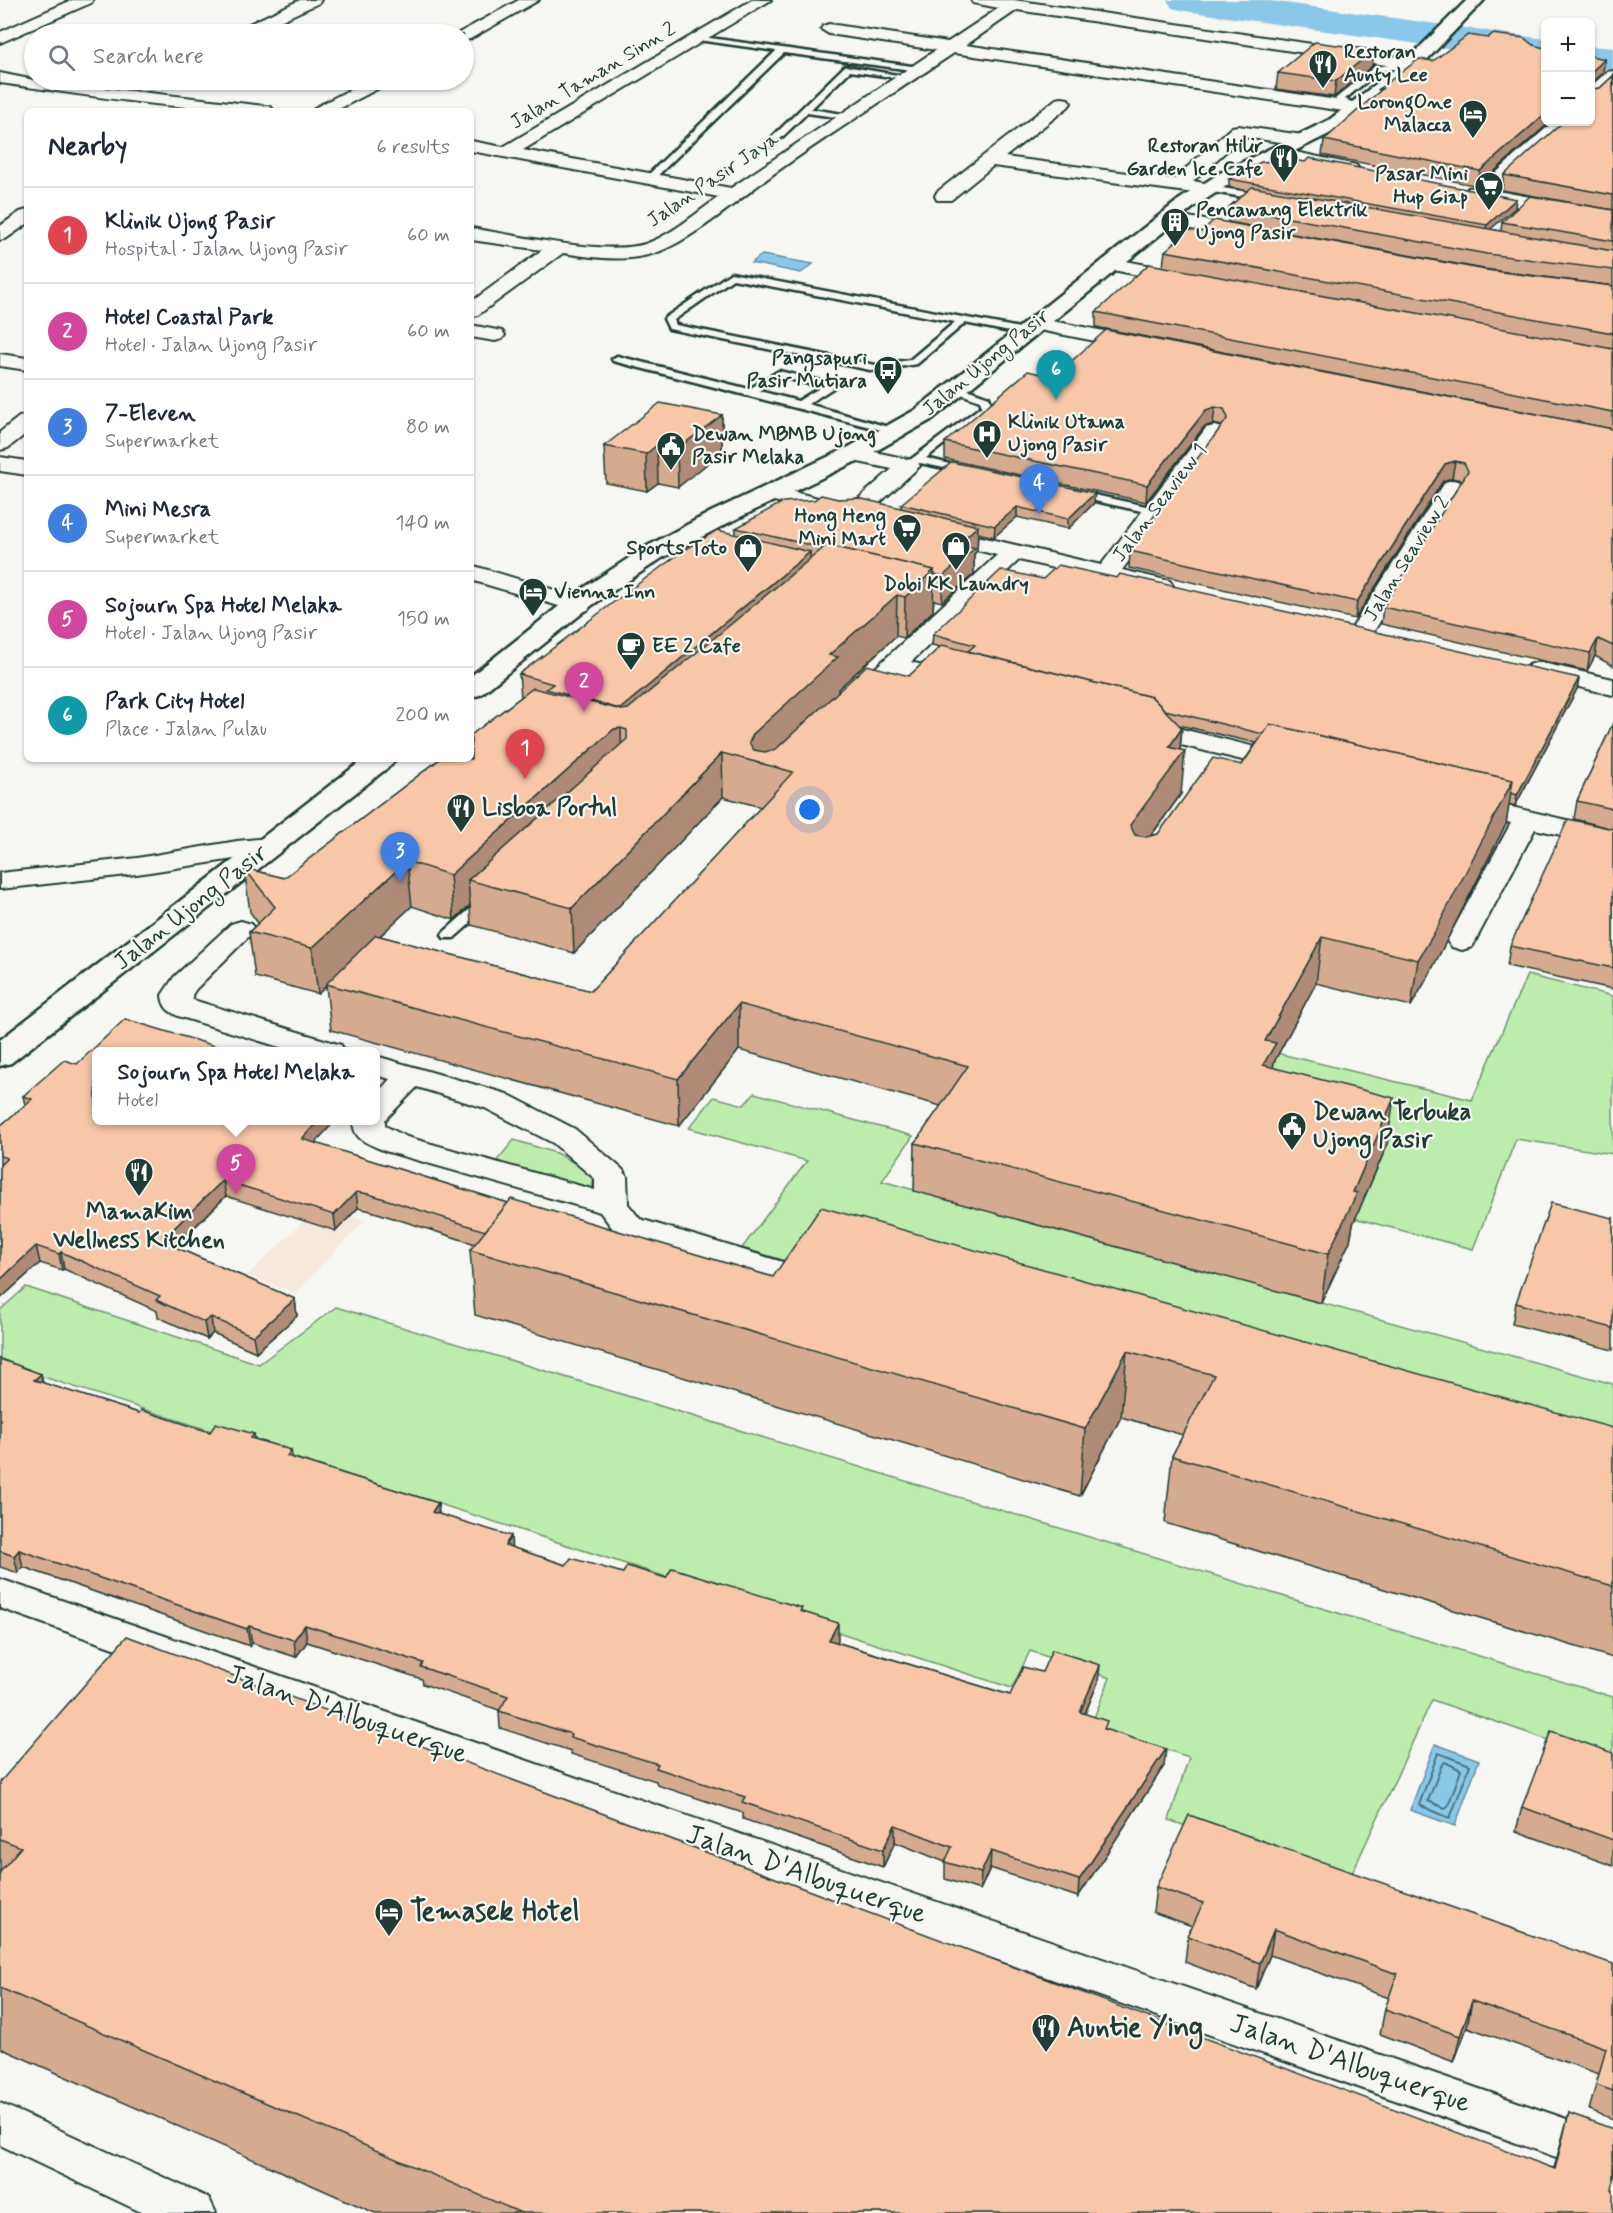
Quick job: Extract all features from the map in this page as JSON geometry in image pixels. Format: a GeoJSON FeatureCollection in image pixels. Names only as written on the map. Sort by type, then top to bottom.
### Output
{"type":"FeatureCollection","features":[{"type":"Feature","properties":{"kind":"main road","name":"Jalan Ujong Pasir"},"geometry":{"type":"LineString","coordinates":[[474,687],[579,605],[651,554],[688,533],[774,494],[897,431],[957,389],[1110,264],[1209,189],[1227,177],[1303,140],[1357,108],[1413,64],[1476,0]]}},
{"type":"Feature","properties":{"kind":"main road","name":"Jalan Ujong Pasir"},"geometry":{"type":"LineString","coordinates":[[0,1056],[377,762]]}},
{"type":"Feature","properties":{"kind":"street"},"geometry":{"type":"LineString","coordinates":[[31,24],[85,0]]}},
{"type":"Feature","properties":{"kind":"street"},"geometry":{"type":"LineString","coordinates":[[261,24],[313,0]]}},
{"type":"Feature","properties":{"kind":"street"},"geometry":{"type":"LineString","coordinates":[[474,31],[531,0]]}},
{"type":"Feature","properties":{"kind":"street","name":"Jalan Taman Sinn 2"},"geometry":{"type":"LineString","coordinates":[[507,152],[763,0]]}},
{"type":"Feature","properties":{"kind":"street"},"geometry":{"type":"LineString","coordinates":[[979,0],[1413,64]]}},
{"type":"Feature","properties":{"kind":"street","name":"Jalan Pasir Jaya"},"geometry":{"type":"LineString","coordinates":[[474,234],[601,253],[651,248],[673,238],[846,117],[1014,5]]}},
{"type":"Feature","properties":{"kind":"street"},"geometry":{"type":"LineString","coordinates":[[0,38],[24,27]]}},
{"type":"Feature","properties":{"kind":"street"},"geometry":{"type":"LineString","coordinates":[[829,29],[1357,108]]}},
{"type":"Feature","properties":{"kind":"street"},"geometry":{"type":"LineString","coordinates":[[1595,92],[1613,76]]}},
{"type":"Feature","properties":{"kind":"street"},"geometry":{"type":"LineString","coordinates":[[0,78],[24,81]]}},
{"type":"Feature","properties":{"kind":"street"},"geometry":{"type":"LineString","coordinates":[[84,90],[238,108]]}},
{"type":"Feature","properties":{"kind":"street"},"geometry":{"type":"LineString","coordinates":[[112,94],[121,90]]}},
{"type":"Feature","properties":{"kind":"street"},"geometry":{"type":"LineString","coordinates":[[328,108],[362,90]]}},
{"type":"Feature","properties":{"kind":"street"},"geometry":{"type":"LineString","coordinates":[[944,196],[1062,104]]}},
{"type":"Feature","properties":{"kind":"street"},"geometry":{"type":"LineString","coordinates":[[1483,194],[1559,126]]}},
{"type":"Feature","properties":{"kind":"street"},"geometry":{"type":"LineString","coordinates":[[1178,185],[1238,131],[1303,140]]}},
{"type":"Feature","properties":{"kind":"street"},"geometry":{"type":"LineString","coordinates":[[474,146],[734,195]]}},
{"type":"Feature","properties":{"kind":"street"},"geometry":{"type":"LineString","coordinates":[[1277,153],[1364,172]]}},
{"type":"Feature","properties":{"kind":"street"},"geometry":{"type":"LineString","coordinates":[[990,160],[1209,189]]}},
{"type":"Feature","properties":{"kind":"street"},"geometry":{"type":"LineString","coordinates":[[1461,190],[1524,206],[1613,218]]}},
{"type":"Feature","properties":{"kind":"street"},"geometry":{"type":"LineString","coordinates":[[0,234],[24,218]]}},
{"type":"Feature","properties":{"kind":"street"},"geometry":{"type":"LineString","coordinates":[[1167,219],[1271,238]]}},
{"type":"Feature","properties":{"kind":"street"},"geometry":{"type":"LineString","coordinates":[[474,309],[558,248]]}},
{"type":"Feature","properties":{"kind":"street"},"geometry":{"type":"LineString","coordinates":[[1110,264],[1203,281]]}},
{"type":"Feature","properties":{"kind":"street"},"geometry":{"type":"LineString","coordinates":[[1030,328],[1164,349]]}},
{"type":"Feature","properties":{"kind":"street"},"geometry":{"type":"LineString","coordinates":[[474,332],[495,335]]}},
{"type":"Feature","properties":{"kind":"street"},"geometry":{"type":"LineString","coordinates":[[0,360],[24,364]]}},
{"type":"Feature","properties":{"kind":"street"},"geometry":{"type":"LineString","coordinates":[[0,443],[24,424]]}},
{"type":"Feature","properties":{"kind":"street","name":"Jalan Seaview 1"},"geometry":{"type":"LineString","coordinates":[[1107,573],[1214,434]]}},
{"type":"Feature","properties":{"kind":"street"},"geometry":{"type":"LineString","coordinates":[[852,454],[914,463]]}},
{"type":"Feature","properties":{"kind":"street"},"geometry":{"type":"LineString","coordinates":[[774,494],[865,516],[914,463]]}},
{"type":"Feature","properties":{"kind":"street"},"geometry":{"type":"LineString","coordinates":[[0,465],[24,468]]}},
{"type":"Feature","properties":{"kind":"street","name":"Jalan Seaview 2"},"geometry":{"type":"LineString","coordinates":[[1362,631],[1452,487]]}},
{"type":"Feature","properties":{"kind":"street"},"geometry":{"type":"LineString","coordinates":[[911,527],[1184,591]]}},
{"type":"Feature","properties":{"kind":"street"},"geometry":{"type":"LineString","coordinates":[[867,689],[947,609],[1014,552]]}},
{"type":"Feature","properties":{"kind":"street"},"geometry":{"type":"LineString","coordinates":[[474,573],[579,605]]}},
{"type":"Feature","properties":{"kind":"street"},"geometry":{"type":"LineString","coordinates":[[892,666],[984,688]]}},
{"type":"Feature","properties":{"kind":"street"},"geometry":{"type":"LineString","coordinates":[[1522,666],[1613,687]]}},
{"type":"Feature","properties":{"kind":"street"},"geometry":{"type":"LineString","coordinates":[[1119,722],[1223,759],[1310,768]]}},
{"type":"Feature","properties":{"kind":"street"},"geometry":{"type":"LineString","coordinates":[[1436,798],[1613,839]]}},
{"type":"Feature","properties":{"kind":"street"},"geometry":{"type":"LineString","coordinates":[[1462,941],[1527,819]]}},
{"type":"Feature","properties":{"kind":"street"},"geometry":{"type":"LineString","coordinates":[[0,881],[137,866],[237,849],[269,846]]}},
{"type":"Feature","properties":{"kind":"street"},"geometry":{"type":"LineString","coordinates":[[241,930],[185,983],[177,995],[178,1004],[189,1010],[313,1047]]}},
{"type":"Feature","properties":{"kind":"street"},"geometry":{"type":"LineString","coordinates":[[380,1067],[496,1101],[564,1136],[611,1176],[612,1205],[628,1226],[794,1277]]}},
{"type":"Feature","properties":{"kind":"street"},"geometry":{"type":"LineString","coordinates":[[380,1108],[411,1076]]}},
{"type":"Feature","properties":{"kind":"street"},"geometry":{"type":"LineString","coordinates":[[369,1125],[369,1131],[396,1144],[612,1205]]}},
{"type":"Feature","properties":{"kind":"street","name":"Jalan D'Albuquerque"},"geometry":{"type":"LineString","coordinates":[[0,1593],[150,1657],[1613,2156]]}},
{"type":"Feature","properties":{"kind":"street"},"geometry":{"type":"LineString","coordinates":[[0,2123],[192,2213]]}},
{"type":"Feature","properties":{"kind":"lane"},"geometry":{"type":"LineString","coordinates":[[698,38],[912,73]]}},
{"type":"Feature","properties":{"kind":"lane"},"geometry":{"type":"LineString","coordinates":[[650,179],[782,50]]}},
{"type":"Feature","properties":{"kind":"lane"},"geometry":{"type":"LineString","coordinates":[[770,144],[848,68],[912,73]]}},
{"type":"Feature","properties":{"kind":"lane"},"geometry":{"type":"LineString","coordinates":[[805,110],[846,117]]}},
{"type":"Feature","properties":{"kind":"lane"},"geometry":{"type":"LineString","coordinates":[[1209,189],[1267,198]]}},
{"type":"Feature","properties":{"kind":"lane"},"geometry":{"type":"LineString","coordinates":[[963,320],[913,362],[875,368],[672,327],[669,319],[731,276],[963,320],[1030,328]]}},
{"type":"Feature","properties":{"kind":"lane"},"geometry":{"type":"LineString","coordinates":[[617,359],[801,404],[897,431]]}},
{"type":"Feature","properties":{"kind":"lane"},"geometry":{"type":"LineString","coordinates":[[751,392],[779,374],[829,386],[801,404]]}},
{"type":"Feature","properties":{"kind":"lane"},"geometry":{"type":"LineString","coordinates":[[914,463],[987,407],[985,399],[957,389]]}},
{"type":"Feature","properties":{"kind":"lane"},"geometry":{"type":"LineString","coordinates":[[914,463],[975,471]]}},
{"type":"Feature","properties":{"kind":"lane"},"geometry":{"type":"LineString","coordinates":[[1065,491],[1155,511]]}},
{"type":"Feature","properties":{"kind":"lane"},"geometry":{"type":"LineString","coordinates":[[449,935],[493,896]]}},
{"type":"Feature","properties":{"kind":"shaded area"},"geometry":{"type":"Polygon","coordinates":[[[1219,13],[1321,26],[1317,31],[1214,17],[1219,13]]]}},
{"type":"Feature","properties":{"kind":"shaded area"},"geometry":{"type":"Polygon","coordinates":[[[319,1206],[365,1220],[296,1293],[247,1276],[319,1206]]]}},
{"type":"Feature","properties":{"kind":"green space"},"geometry":{"type":"Polygon","coordinates":[[[1527,975],[1613,996],[1613,1154],[1516,1139],[1473,1249],[1189,1175],[1363,1201],[1387,1145],[1226,1104],[1260,1049],[1472,1100],[1527,975]]]}},
{"type":"Feature","properties":{"kind":"green space"},"geometry":{"type":"Polygon","coordinates":[[[754,1093],[913,1136],[882,1181],[1613,1384],[1613,1471],[796,1264],[742,1248],[807,1161],[689,1128],[714,1097],[744,1105],[754,1093]]]}},
{"type":"Feature","properties":{"kind":"green space"},"geometry":{"type":"Polygon","coordinates":[[[514,1140],[556,1153],[595,1174],[592,1188],[580,1196],[489,1170],[514,1140]]]}},
{"type":"Feature","properties":{"kind":"green space"},"geometry":{"type":"Polygon","coordinates":[[[26,1287],[259,1364],[336,1307],[1613,1697],[1613,1762],[1432,1700],[1347,1884],[1169,1820],[1189,1757],[1091,1725],[1110,1678],[1030,1651],[1012,1688],[0,1363],[0,1310],[26,1287]]]}},
{"type":"Feature","properties":{"kind":"water"},"geometry":{"type":"Polygon","coordinates":[[[762,255],[813,264],[801,273],[751,263],[762,255]]]}},
{"type":"Feature","properties":{"kind":"water"},"geometry":{"type":"Polygon","coordinates":[[[1435,1744],[1479,1760],[1455,1826],[1410,1810],[1435,1744]]]}},
{"type":"Feature","properties":{"kind":"building"},"geometry":{"type":"Polygon","coordinates":[[[1492,34],[1524,38],[1533,45],[1541,47],[1541,118],[1480,171],[1324,140],[1382,89],[1379,89],[1419,59],[1433,61],[1468,35],[1488,38],[1492,34]]]}},
{"type":"Feature","properties":{"kind":"building"},"geometry":{"type":"Polygon","coordinates":[[[1315,42],[1374,50],[1336,81],[1278,73],[1315,42]]]}},
{"type":"Feature","properties":{"kind":"building"},"geometry":{"type":"Polygon","coordinates":[[[1595,57],[1605,59],[1595,68],[1595,57]]]}},
{"type":"Feature","properties":{"kind":"building"},"geometry":{"type":"Polygon","coordinates":[[[1613,76],[1613,195],[1504,175],[1559,126],[1595,126],[1595,89],[1600,88],[1613,76]]]}},
{"type":"Feature","properties":{"kind":"building"},"geometry":{"type":"Polygon","coordinates":[[[1309,158],[1516,199],[1487,225],[1229,179],[1261,162],[1293,160],[1305,162],[1309,158]]]}},
{"type":"Feature","properties":{"kind":"building"},"geometry":{"type":"Polygon","coordinates":[[[1252,187],[1613,251],[1613,270],[1487,254],[1229,207],[1252,187]]]}},
{"type":"Feature","properties":{"kind":"building"},"geometry":{"type":"Polygon","coordinates":[[[1530,196],[1613,210],[1613,241],[1502,222],[1530,196]]]}},
{"type":"Feature","properties":{"kind":"building"},"geometry":{"type":"Polygon","coordinates":[[[1214,220],[1486,270],[1613,286],[1613,333],[1165,251],[1189,230],[1201,232],[1214,220]]]}},
{"type":"Feature","properties":{"kind":"building"},"geometry":{"type":"Polygon","coordinates":[[[1149,264],[1613,349],[1613,412],[1096,312],[1149,264]]]}},
{"type":"Feature","properties":{"kind":"building"},"geometry":{"type":"Polygon","coordinates":[[[1106,330],[1613,429],[1613,646],[1598,639],[1590,653],[1383,607],[1468,471],[1464,463],[1455,461],[1445,464],[1357,602],[1130,551],[1228,418],[1224,409],[1215,407],[1206,410],[1147,485],[945,442],[1028,371],[1054,377],[1106,330]]]}},
{"type":"Feature","properties":{"kind":"building"},"geometry":{"type":"Polygon","coordinates":[[[660,403],[722,415],[677,449],[657,445],[646,454],[604,446],[660,403]]]}},
{"type":"Feature","properties":{"kind":"building"},"geometry":{"type":"Polygon","coordinates":[[[952,462],[1095,493],[1068,519],[1017,507],[995,526],[901,504],[952,462]]]}},
{"type":"Feature","properties":{"kind":"building"},"geometry":{"type":"Polygon","coordinates":[[[821,495],[838,499],[858,498],[978,526],[957,544],[975,548],[943,576],[934,574],[934,570],[827,545],[823,548],[736,528],[783,502],[814,500],[821,495]]]}},
{"type":"Feature","properties":{"kind":"building"},"geometry":{"type":"Polygon","coordinates":[[[717,530],[810,552],[620,709],[546,689],[553,684],[519,674],[683,551],[717,530]]]}},
{"type":"Feature","properties":{"kind":"building"},"geometry":{"type":"Polygon","coordinates":[[[827,545],[934,570],[905,597],[897,595],[829,655],[838,657],[753,734],[749,743],[754,750],[765,752],[776,749],[867,665],[909,676],[942,645],[1152,697],[1182,728],[1169,747],[1185,751],[1130,825],[1135,835],[1146,837],[1158,834],[1213,758],[1242,765],[1270,724],[1513,780],[1436,930],[1418,960],[1322,937],[1265,1041],[1276,1043],[1263,1065],[1394,1098],[1353,1192],[1357,1193],[1328,1254],[915,1143],[968,1066],[739,1004],[678,1079],[326,984],[376,935],[591,991],[793,772],[722,753],[572,908],[468,880],[627,739],[627,730],[614,729],[450,875],[407,861],[312,948],[249,932],[275,907],[244,868],[284,878],[436,762],[474,762],[474,733],[533,688],[622,710],[628,709],[827,545]]]}},
{"type":"Feature","properties":{"kind":"building"},"geometry":{"type":"Polygon","coordinates":[[[1058,565],[1117,578],[1120,574],[1579,678],[1517,795],[1511,793],[1513,780],[1270,724],[1263,734],[1165,710],[1152,697],[968,651],[975,645],[933,634],[1001,570],[1043,579],[1058,565]]]}},
{"type":"Feature","properties":{"kind":"building"},"geometry":{"type":"Polygon","coordinates":[[[1613,723],[1613,809],[1577,801],[1613,723]]]}},
{"type":"Feature","properties":{"kind":"building"},"geometry":{"type":"Polygon","coordinates":[[[1568,819],[1613,829],[1613,968],[1510,946],[1568,819]]]}},
{"type":"Feature","properties":{"kind":"building"},"geometry":{"type":"Polygon","coordinates":[[[125,1019],[218,1047],[95,1047],[125,1019]]]}},
{"type":"Feature","properties":{"kind":"building"},"geometry":{"type":"Polygon","coordinates":[[[92,1050],[92,1125],[315,1125],[302,1139],[508,1203],[485,1231],[369,1194],[356,1192],[334,1215],[223,1180],[161,1241],[295,1299],[253,1336],[211,1317],[204,1322],[156,1300],[160,1296],[61,1252],[59,1254],[36,1246],[0,1280],[0,1165],[7,1158],[0,1156],[0,1126],[32,1099],[23,1096],[64,1060],[77,1064],[92,1050]]]}},
{"type":"Feature","properties":{"kind":"building"},"geometry":{"type":"Polygon","coordinates":[[[511,1199],[773,1277],[821,1207],[1613,1428],[1613,1586],[1172,1456],[1214,1375],[1127,1351],[1085,1429],[470,1250],[511,1199]]]}},
{"type":"Feature","properties":{"kind":"building"},"geometry":{"type":"Polygon","coordinates":[[[1551,1203],[1613,1218],[1613,1328],[1516,1303],[1551,1203]]]}},
{"type":"Feature","properties":{"kind":"building"},"geometry":{"type":"Polygon","coordinates":[[[0,1359],[41,1374],[34,1380],[139,1413],[141,1410],[210,1432],[216,1423],[254,1434],[251,1438],[291,1450],[287,1456],[438,1503],[432,1512],[511,1536],[505,1545],[566,1565],[571,1558],[623,1573],[627,1566],[666,1578],[672,1568],[802,1608],[800,1611],[838,1623],[829,1640],[1010,1695],[1023,1667],[1042,1672],[1052,1650],[1100,1665],[1080,1712],[1107,1721],[1104,1729],[1166,1749],[1079,1880],[991,1851],[981,1873],[945,1862],[952,1847],[895,1825],[883,1850],[742,1802],[745,1797],[656,1768],[658,1764],[570,1737],[571,1734],[499,1711],[508,1696],[421,1667],[423,1663],[305,1625],[294,1640],[249,1626],[247,1629],[19,1550],[14,1556],[0,1551],[0,1359]]]}},
{"type":"Feature","properties":{"kind":"building","name":"Temasek Hotel"},"geometry":{"type":"Polygon","coordinates":[[[127,1636],[1555,2169],[1569,2113],[1613,2129],[1613,2213],[521,2213],[0,1988],[0,1872],[21,1847],[0,1839],[0,1782],[127,1636]]]}},
{"type":"Feature","properties":{"kind":"building"},"geometry":{"type":"Polygon","coordinates":[[[1551,1731],[1613,1753],[1613,1840],[1522,1807],[1551,1731]]]}},
{"type":"Feature","properties":{"kind":"building"},"geometry":{"type":"Polygon","coordinates":[[[1189,1815],[1613,1964],[1613,2091],[1596,2085],[1606,2048],[1472,2001],[1460,2036],[1385,2009],[1397,1974],[1274,1929],[1260,1963],[1188,1936],[1203,1903],[1156,1887],[1189,1815]]]}},
{"type":"Feature","properties":{"kind":"waterway"},"geometry":{"type":"LineString","coordinates":[[1185,0],[1541,50]]}},
{"type":"Feature","properties":{"kind":"waterway"},"geometry":{"type":"LineString","coordinates":[[1595,58],[1613,60]]}},
{"type":"Feature","properties":{"kind":"place","name":"Restoran Aunty Lee"},"geometry":{"type":"Point","coordinates":[1323,90]}},
{"type":"Feature","properties":{"kind":"place","name":"LorongOne Malacca"},"geometry":{"type":"Point","coordinates":[1473,140]}},
{"type":"Feature","properties":{"kind":"place","name":"Restoran Hilir Garden Ice Cafe"},"geometry":{"type":"Point","coordinates":[1284,184]}},
{"type":"Feature","properties":{"kind":"place","name":"Pasar Mini Hup Giap"},"geometry":{"type":"Point","coordinates":[1489,212]}},
{"type":"Feature","properties":{"kind":"place","name":"Pencawang Elektrik Ujong Pasir"},"geometry":{"type":"Point","coordinates":[1175,248]}},
{"type":"Feature","properties":{"kind":"place","name":"Pangsapuri Pasir Mutiara"},"geometry":{"type":"Point","coordinates":[888,396]}},
{"type":"Feature","properties":{"kind":"place","name":"Park City Hotel"},"geometry":{"type":"Point","coordinates":[1056,400]}},
{"type":"Feature","properties":{"kind":"place","name":"Klinik Utama Ujong Pasir"},"geometry":{"type":"Point","coordinates":[987,460]}},
{"type":"Feature","properties":{"kind":"place","name":"Dewan MBMB Ujong Pasir Melaka"},"geometry":{"type":"Point","coordinates":[671,472]}},
{"type":"Feature","properties":{"kind":"place","name":"Mini Mesra"},"geometry":{"type":"Point","coordinates":[1039,514]}},
{"type":"Feature","properties":{"kind":"place","name":"Hong Heng Mini Mart"},"geometry":{"type":"Point","coordinates":[907,554]}},
{"type":"Feature","properties":{"kind":"place","name":"Dobi KK Laundry"},"geometry":{"type":"Point","coordinates":[956,572]}},
{"type":"Feature","properties":{"kind":"place","name":"Sports Toto"},"geometry":{"type":"Point","coordinates":[748,574]}},
{"type":"Feature","properties":{"kind":"place","name":"Vienna Inn"},"geometry":{"type":"Point","coordinates":[533,618]}},
{"type":"Feature","properties":{"kind":"place","name":"EE 2 Cafe"},"geometry":{"type":"Point","coordinates":[631,672]}},
{"type":"Feature","properties":{"kind":"place","name":"Hotel Coastal Park"},"geometry":{"type":"Point","coordinates":[584,712]}},
{"type":"Feature","properties":{"kind":"place","name":"Klinik Ujong Pasir"},"geometry":{"type":"Point","coordinates":[525,779]}},
{"type":"Feature","properties":{"kind":"place","name":"Lisboa Portul"},"geometry":{"type":"Point","coordinates":[461,834]}},
{"type":"Feature","properties":{"kind":"place","name":"7-Eleven"},"geometry":{"type":"Point","coordinates":[400,882]}},
{"type":"Feature","properties":{"kind":"place","name":"Dewan Terbuka Ujong Pasir"},"geometry":{"type":"Point","coordinates":[1292,1152]}},
{"type":"Feature","properties":{"kind":"place","name":"Sojourn Spa Hotel Melaka"},"geometry":{"type":"Point","coordinates":[236,1194]}},
{"type":"Feature","properties":{"kind":"place","name":"MamaKim Wellness Kitchen"},"geometry":{"type":"Point","coordinates":[139,1198]}},
{"type":"Feature","properties":{"kind":"place","name":"Temasek Hotel"},"geometry":{"type":"Point","coordinates":[389,1938]}},
{"type":"Feature","properties":{"kind":"place","name":"Auntie Ying"},"geometry":{"type":"Point","coordinates":[1046,2054]}}]}
